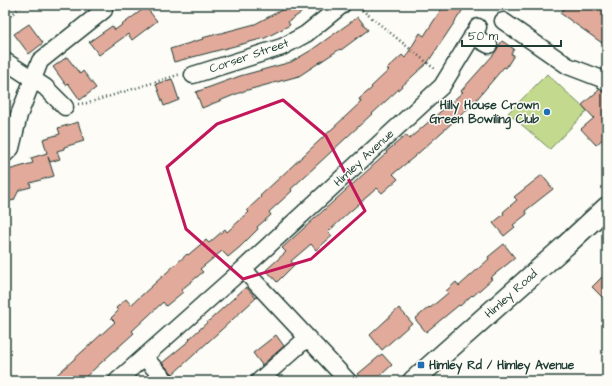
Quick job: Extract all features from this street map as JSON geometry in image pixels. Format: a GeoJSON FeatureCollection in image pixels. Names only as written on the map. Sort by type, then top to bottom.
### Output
{"type":"FeatureCollection","features":[{"type":"Feature","properties":{"kind":"main road","name":"Himley Road"},"geometry":{"type":"LineString","coordinates":[[413,381],[607,207]]}},
{"type":"Feature","properties":{"kind":"street","name":"Corser Street"},"geometry":{"type":"LineString","coordinates":[[193,75],[288,44],[306,34],[342,5]]}},
{"type":"Feature","properties":{"kind":"street"},"geometry":{"type":"LineString","coordinates":[[5,154],[11,148],[19,115],[40,61],[104,10]]}},
{"type":"Feature","properties":{"kind":"street"},"geometry":{"type":"LineString","coordinates":[[503,21],[568,66],[602,79],[607,83]]}},
{"type":"Feature","properties":{"kind":"street","name":"Himley Avenue"},"geometry":{"type":"LineString","coordinates":[[117,381],[243,269],[442,86],[475,31],[490,46]]}},
{"type":"Feature","properties":{"kind":"street"},"geometry":{"type":"LineString","coordinates":[[5,61],[45,87],[63,106]]}},
{"type":"Feature","properties":{"kind":"street"},"geometry":{"type":"LineString","coordinates":[[243,269],[348,381]]}},
{"type":"Feature","properties":{"kind":"street"},"geometry":{"type":"LineString","coordinates":[[259,381],[310,341]]}},
{"type":"Feature","properties":{"kind":"street"},"geometry":{"type":"LineString","coordinates":[[272,381],[310,341]]}},
{"type":"Feature","properties":{"kind":"street"},"geometry":{"type":"LineString","coordinates":[[144,357],[166,381]]}},
{"type":"Feature","properties":{"kind":"path"},"geometry":{"type":"LineString","coordinates":[[5,21],[22,5]]}},
{"type":"Feature","properties":{"kind":"path"},"geometry":{"type":"LineString","coordinates":[[356,5],[447,78]]}},
{"type":"Feature","properties":{"kind":"path"},"geometry":{"type":"LineString","coordinates":[[63,106],[88,103],[180,74],[193,75]]}},
{"type":"Feature","properties":{"kind":"highlighted area"},"geometry":{"type":"Polygon","coordinates":[[[283,100],[326,136],[365,211],[311,259],[243,279],[186,229],[167,167],[217,124],[283,100]]]}},
{"type":"Feature","properties":{"kind":"green space","name":"Hilly House Crown Green Bowiling Club"},"geometry":{"type":"Polygon","coordinates":[[[547,74],[587,111],[550,149],[508,113],[547,74]]]}},
{"type":"Feature","properties":{"kind":"building"},"geometry":{"type":"Polygon","coordinates":[[[291,5],[312,5],[288,22],[290,25],[265,38],[174,62],[170,49],[203,39],[202,38],[255,24],[291,5]]]}},
{"type":"Feature","properties":{"kind":"building"},"geometry":{"type":"Polygon","coordinates":[[[444,5],[466,5],[428,62],[291,189],[292,191],[269,212],[271,215],[257,227],[258,229],[240,247],[228,257],[222,251],[200,269],[203,272],[181,290],[183,292],[166,306],[163,302],[132,331],[134,333],[81,381],[50,381],[115,322],[111,318],[118,311],[116,308],[126,299],[131,305],[187,254],[188,255],[206,240],[209,243],[225,229],[227,232],[249,212],[247,210],[261,197],[260,196],[361,102],[359,99],[389,70],[387,69],[402,55],[405,58],[420,33],[424,36],[444,5]]]}},
{"type":"Feature","properties":{"kind":"building"},"geometry":{"type":"Polygon","coordinates":[[[567,5],[597,5],[607,12],[607,36],[602,43],[560,13],[567,5]]]}},
{"type":"Feature","properties":{"kind":"building"},"geometry":{"type":"Polygon","coordinates":[[[146,7],[157,21],[132,40],[128,34],[99,55],[89,42],[112,26],[115,30],[146,7]]]}},
{"type":"Feature","properties":{"kind":"building"},"geometry":{"type":"Polygon","coordinates":[[[358,17],[368,30],[341,50],[340,49],[299,76],[244,91],[202,108],[196,92],[240,76],[291,62],[310,51],[358,17]]]}},
{"type":"Feature","properties":{"kind":"building"},"geometry":{"type":"Polygon","coordinates":[[[29,24],[43,43],[29,54],[14,34],[29,24]]]}},
{"type":"Feature","properties":{"kind":"building"},"geometry":{"type":"Polygon","coordinates":[[[502,41],[514,49],[511,54],[514,55],[506,68],[504,67],[471,106],[393,174],[398,179],[382,193],[377,188],[345,216],[328,232],[332,236],[316,250],[311,244],[291,261],[294,265],[277,282],[266,270],[286,252],[282,248],[387,153],[386,152],[406,135],[409,139],[463,92],[461,91],[494,54],[502,41]]]}},
{"type":"Feature","properties":{"kind":"building"},"geometry":{"type":"Polygon","coordinates":[[[67,57],[80,74],[83,71],[96,88],[80,100],[68,83],[66,85],[53,67],[67,57]]]}},
{"type":"Feature","properties":{"kind":"building"},"geometry":{"type":"Polygon","coordinates":[[[172,79],[179,100],[164,106],[156,84],[172,79]]]}},
{"type":"Feature","properties":{"kind":"building"},"geometry":{"type":"Polygon","coordinates":[[[600,89],[607,94],[607,135],[596,145],[581,129],[594,118],[582,105],[600,89]]]}},
{"type":"Feature","properties":{"kind":"building"},"geometry":{"type":"Polygon","coordinates":[[[78,122],[84,141],[64,147],[64,149],[57,151],[60,159],[50,162],[48,157],[54,176],[30,183],[31,187],[19,190],[14,200],[5,203],[5,171],[33,163],[31,158],[47,153],[43,139],[60,134],[58,128],[78,122]]]}},
{"type":"Feature","properties":{"kind":"building"},"geometry":{"type":"Polygon","coordinates":[[[542,175],[553,189],[525,211],[527,214],[513,225],[515,227],[504,236],[493,223],[517,200],[514,197],[542,175]]]}},
{"type":"Feature","properties":{"kind":"building"},"geometry":{"type":"Polygon","coordinates":[[[504,244],[515,258],[490,278],[492,279],[473,296],[472,295],[426,332],[415,319],[448,293],[446,291],[456,282],[459,286],[489,259],[488,257],[504,244]]]}},
{"type":"Feature","properties":{"kind":"building"},"geometry":{"type":"Polygon","coordinates":[[[607,272],[607,302],[592,287],[607,272]]]}},
{"type":"Feature","properties":{"kind":"building"},"geometry":{"type":"Polygon","coordinates":[[[246,287],[256,298],[173,374],[162,363],[190,340],[189,339],[246,287]]]}},
{"type":"Feature","properties":{"kind":"building"},"geometry":{"type":"Polygon","coordinates":[[[399,308],[412,323],[382,350],[370,335],[399,308]]]}},
{"type":"Feature","properties":{"kind":"building"},"geometry":{"type":"Polygon","coordinates":[[[276,335],[284,346],[262,365],[253,353],[276,335]]]}},
{"type":"Feature","properties":{"kind":"building"},"geometry":{"type":"Polygon","coordinates":[[[382,354],[392,365],[374,381],[364,381],[358,374],[382,354]]]}},
{"type":"Feature","properties":{"kind":"place","name":"Hilly House Crown Green Bowiling Club"},"geometry":{"type":"Point","coordinates":[547,112]}},
{"type":"Feature","properties":{"kind":"place","name":"Himley Rd / Himley Avenue"},"geometry":{"type":"Point","coordinates":[421,365]}}]}
